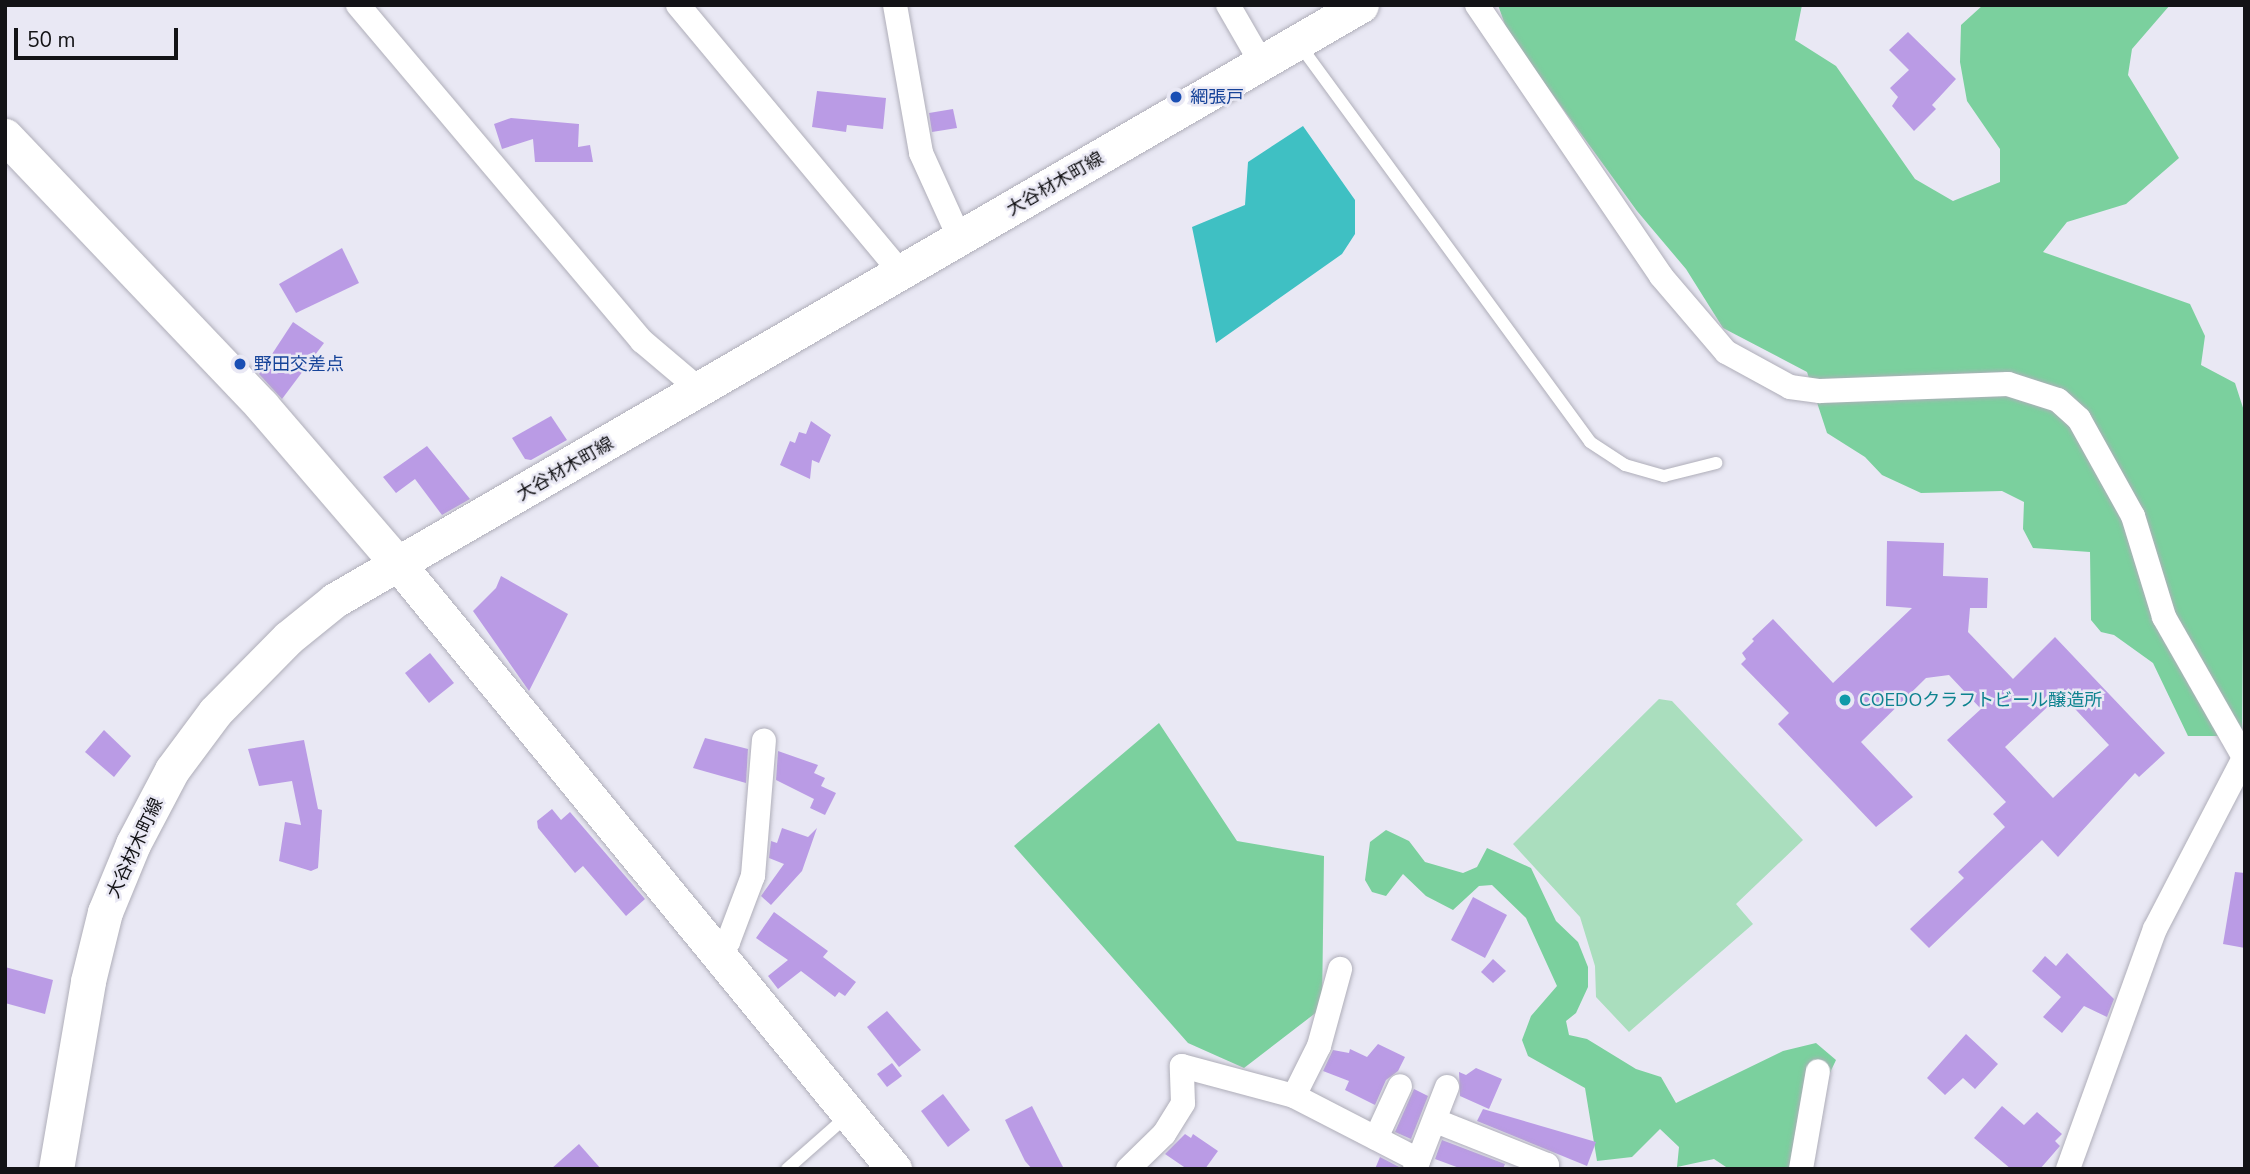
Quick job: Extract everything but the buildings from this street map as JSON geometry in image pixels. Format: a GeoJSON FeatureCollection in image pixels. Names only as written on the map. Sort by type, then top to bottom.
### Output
{"type":"FeatureCollection","features":[{"type":"Feature","properties":{"kind":"main road","name":"大谷材木町線"},"geometry":{"type":"LineString","coordinates":[[56,1169],[88,981],[105,912],[133,844],[172,770],[215,712],[288,638],[335,600],[1298,44],[1361,5]]}},
{"type":"Feature","properties":{"kind":"main road"},"geometry":{"type":"LineString","coordinates":[[5,136],[262,406],[399,565],[894,1169]]}},
{"type":"Feature","properties":{"kind":"street"},"geometry":{"type":"LineString","coordinates":[[358,5],[617,312],[700,390]]}},
{"type":"Feature","properties":{"kind":"street"},"geometry":{"type":"LineString","coordinates":[[678,5],[901,273]]}},
{"type":"Feature","properties":{"kind":"street"},"geometry":{"type":"LineString","coordinates":[[895,5],[921,153],[960,239]]}},
{"type":"Feature","properties":{"kind":"street"},"geometry":{"type":"LineString","coordinates":[[1228,5],[1262,64]]}},
{"type":"Feature","properties":{"kind":"street"},"geometry":{"type":"LineString","coordinates":[[1477,5],[1661,276],[1726,352],[1790,387],[1820,391],[2008,384],[2058,400],[2079,419],[2133,516],[2164,617],[2244,758],[2155,929],[2068,1169]]}},
{"type":"Feature","properties":{"kind":"street"},"geometry":{"type":"LineString","coordinates":[[717,952],[728,942],[753,876],[764,740]]}},
{"type":"Feature","properties":{"kind":"street"},"geometry":{"type":"LineString","coordinates":[[1294,1096],[1319,1046],[1340,969]]}},
{"type":"Feature","properties":{"kind":"street"},"geometry":{"type":"LineString","coordinates":[[1128,1169],[1164,1134],[1183,1103],[1182,1066],[1294,1096],[1376,1138],[1417,1165],[1447,1087]]}},
{"type":"Feature","properties":{"kind":"street"},"geometry":{"type":"LineString","coordinates":[[1801,1169],[1818,1071]]}},
{"type":"Feature","properties":{"kind":"street"},"geometry":{"type":"LineString","coordinates":[[1376,1138],[1400,1086]]}},
{"type":"Feature","properties":{"kind":"street"},"geometry":{"type":"LineString","coordinates":[[1436,1121],[1547,1165],[1546,1169]]}},
{"type":"Feature","properties":{"kind":"lane"},"geometry":{"type":"LineString","coordinates":[[1298,44],[1590,442],[1625,465],[1664,476],[1716,463]]}},
{"type":"Feature","properties":{"kind":"lane"},"geometry":{"type":"LineString","coordinates":[[787,1169],[849,1114]]}},
{"type":"Feature","properties":{"kind":"green space"},"geometry":{"type":"Polygon","coordinates":[[[1498,5],[1802,5],[1795,40],[1836,66],[1915,179],[1953,201],[2000,182],[2000,149],[1967,101],[1960,62],[1961,25],[1983,5],[2170,5],[2132,49],[2128,75],[2179,158],[2126,204],[2067,222],[2043,252],[2190,304],[2205,336],[2201,365],[2235,383],[2245,414],[2242,736],[2188,736],[2153,663],[2114,635],[2101,632],[2091,620],[2090,552],[2033,548],[2023,529],[2024,502],[2002,491],[1921,493],[1882,475],[1865,457],[1827,433],[1807,372],[1723,328],[1686,269],[1637,211],[1508,33],[1498,5]]]}},
{"type":"Feature","properties":{"kind":"green space"},"geometry":{"type":"Polygon","coordinates":[[[1659,699],[1672,701],[1803,840],[1736,904],[1753,924],[1629,1032],[1596,997],[1595,966],[1580,917],[1513,844],[1659,699]]]}},
{"type":"Feature","properties":{"kind":"green space"},"geometry":{"type":"Polygon","coordinates":[[[1159,723],[1237,841],[1324,856],[1322,1008],[1244,1068],[1188,1043],[1014,846],[1159,723]]]}},
{"type":"Feature","properties":{"kind":"green space"},"geometry":{"type":"Polygon","coordinates":[[[1386,830],[1409,841],[1425,862],[1463,873],[1477,867],[1487,848],[1531,868],[1556,921],[1578,942],[1588,967],[1588,987],[1576,1013],[1566,1021],[1569,1035],[1587,1039],[1636,1069],[1661,1077],[1676,1103],[1783,1051],[1816,1043],[1836,1060],[1827,1079],[1812,1169],[1729,1169],[1714,1159],[1677,1167],[1679,1147],[1660,1129],[1632,1157],[1597,1161],[1585,1088],[1528,1056],[1522,1040],[1531,1016],[1557,986],[1526,918],[1492,885],[1479,886],[1453,910],[1426,896],[1403,874],[1386,896],[1372,892],[1365,880],[1370,842],[1386,830]]]}},
{"type":"Feature","properties":{"kind":"water"},"geometry":{"type":"Polygon","coordinates":[[[1303,126],[1355,200],[1355,234],[1342,254],[1216,343],[1192,227],[1245,205],[1248,162],[1303,126]]]}},
{"type":"Feature","properties":{"kind":"place","name":"網張戸"},"geometry":{"type":"Point","coordinates":[1176,97]}},
{"type":"Feature","properties":{"kind":"place","name":"野田交差点"},"geometry":{"type":"Point","coordinates":[240,364]}},
{"type":"Feature","properties":{"kind":"place","name":"COEDOクラフトビール醸造所"},"geometry":{"type":"Point","coordinates":[1845,700]}}]}
